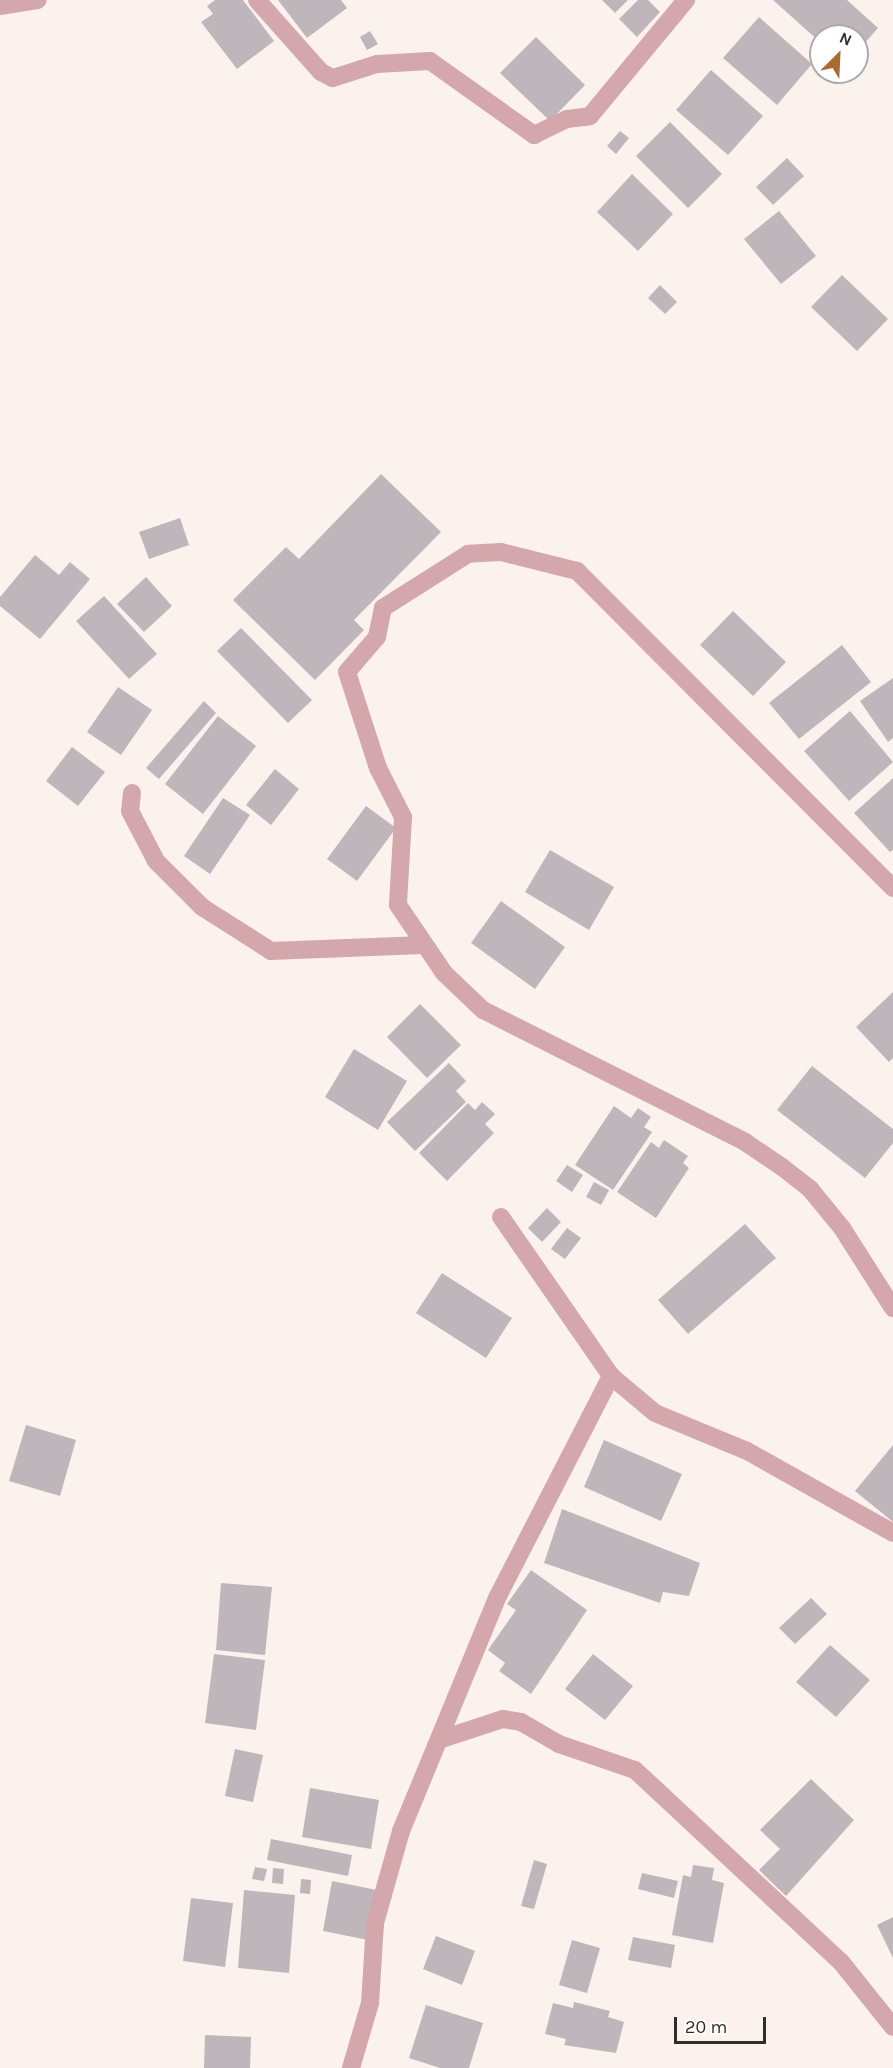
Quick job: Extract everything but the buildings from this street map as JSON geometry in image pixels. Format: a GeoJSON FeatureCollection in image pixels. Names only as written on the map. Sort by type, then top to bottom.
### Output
{"type":"FeatureCollection","features":[{"type":"Feature","properties":{"kind":"street"},"geometry":{"type":"LineString","coordinates":[[0,6],[38,0]]}},
{"type":"Feature","properties":{"kind":"street"},"geometry":{"type":"LineString","coordinates":[[257,0],[333,78],[377,64],[430,61],[534,135],[567,119],[590,116],[686,0]]}},
{"type":"Feature","properties":{"kind":"street"},"geometry":{"type":"LineString","coordinates":[[893,888],[577,571],[501,552],[468,554],[383,608],[377,637],[347,672],[378,768],[403,817],[398,905],[423,945],[483,1010],[745,1142],[782,1167],[810,1189],[842,1228],[893,1308]]}},
{"type":"Feature","properties":{"kind":"street"},"geometry":{"type":"LineString","coordinates":[[132,794],[130,811],[156,861],[202,907],[271,951],[423,945]]}},
{"type":"Feature","properties":{"kind":"street"},"geometry":{"type":"LineString","coordinates":[[501,1217],[611,1376],[655,1413],[747,1451],[893,1533]]}},
{"type":"Feature","properties":{"kind":"street"},"geometry":{"type":"LineString","coordinates":[[351,2068],[370,2003],[375,1923],[401,1830],[497,1598],[611,1376]]}},
{"type":"Feature","properties":{"kind":"street"},"geometry":{"type":"LineString","coordinates":[[440,1740],[503,1719],[521,1722],[559,1744],[635,1770],[841,1962],[893,2027]]}}]}
